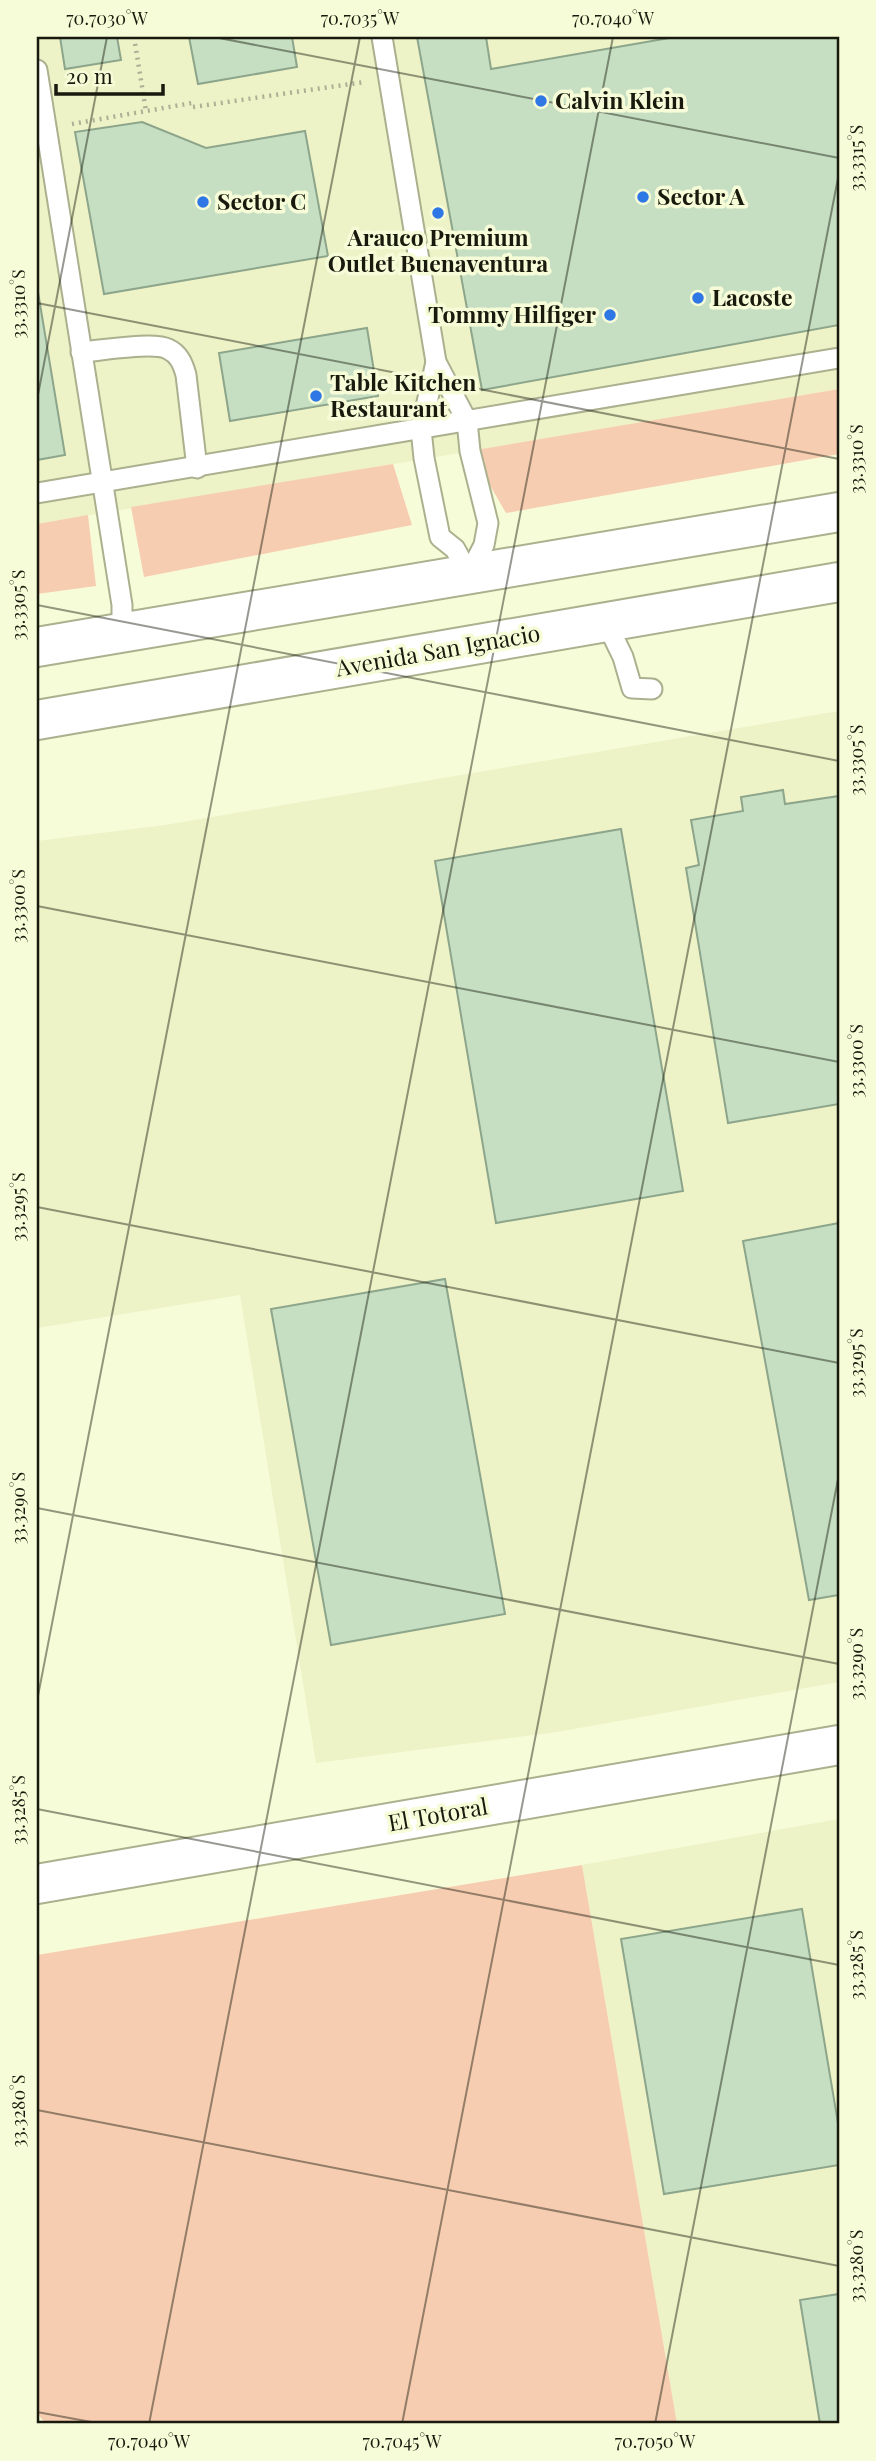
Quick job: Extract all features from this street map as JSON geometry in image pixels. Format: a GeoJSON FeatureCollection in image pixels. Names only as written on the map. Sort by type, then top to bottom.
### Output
{"type":"FeatureCollection","features":[{"type":"Feature","properties":{"kind":"main road"},"geometry":{"type":"LineString","coordinates":[[37,648],[839,512]]}},
{"type":"Feature","properties":{"kind":"main road","name":"Avenida San Ignacio"},"geometry":{"type":"LineString","coordinates":[[37,720],[606,622],[838,587]]}},
{"type":"Feature","properties":{"kind":"main road","name":"El Totoral"},"geometry":{"type":"LineString","coordinates":[[37,1884],[839,1745]]}},
{"type":"Feature","properties":{"kind":"lane"},"geometry":{"type":"LineString","coordinates":[[382,37],[436,362],[467,421],[470,451],[488,523],[484,545],[469,574]]}},
{"type":"Feature","properties":{"kind":"lane"},"geometry":{"type":"LineString","coordinates":[[37,70],[122,606],[122,633]]}},
{"type":"Feature","properties":{"kind":"lane"},"geometry":{"type":"LineString","coordinates":[[81,352],[153,346],[169,349],[176,354],[183,363],[186,375],[197,468]]}},
{"type":"Feature","properties":{"kind":"lane"},"geometry":{"type":"LineString","coordinates":[[37,493],[839,358]]}},
{"type":"Feature","properties":{"kind":"lane"},"geometry":{"type":"LineString","coordinates":[[436,362],[421,429],[424,458],[440,537],[455,549],[469,574]]}},
{"type":"Feature","properties":{"kind":"lane"},"geometry":{"type":"LineString","coordinates":[[606,622],[623,657],[632,688],[652,689]]}},
{"type":"Feature","properties":{"kind":"path"},"geometry":{"type":"LineString","coordinates":[[134,37],[146,111]]}},
{"type":"Feature","properties":{"kind":"path"},"geometry":{"type":"LineString","coordinates":[[46,129],[192,103],[193,107],[390,78]]}},
{"type":"Feature","properties":{"kind":"shaded area","name":"Arauco Premium Outlet Buenaventura"},"geometry":{"type":"Polygon","coordinates":[[[37,37],[839,37],[839,389],[37,524],[37,37]]]}},
{"type":"Feature","properties":{"kind":"shaded area"},"geometry":{"type":"Polygon","coordinates":[[[839,389],[839,454],[506,513],[470,451],[839,389]]]}},
{"type":"Feature","properties":{"kind":"shaded area"},"geometry":{"type":"Polygon","coordinates":[[[393,464],[412,525],[144,577],[131,507],[393,464]]]}},
{"type":"Feature","properties":{"kind":"shaded area"},"geometry":{"type":"Polygon","coordinates":[[[88,515],[96,586],[37,594],[37,524],[88,515]]]}},
{"type":"Feature","properties":{"kind":"shaded area"},"geometry":{"type":"Polygon","coordinates":[[[839,711],[839,1682],[557,1732],[316,1763],[240,1295],[37,1328],[37,841],[165,825],[839,711]]]}},
{"type":"Feature","properties":{"kind":"shaded area"},"geometry":{"type":"Polygon","coordinates":[[[839,1819],[839,2424],[677,2424],[582,1865],[839,1819]]]}},
{"type":"Feature","properties":{"kind":"shaded area"},"geometry":{"type":"Polygon","coordinates":[[[582,1865],[677,2424],[46,2424],[37,2413],[37,1955],[582,1865]]]}},
{"type":"Feature","properties":{"kind":"building"},"geometry":{"type":"Polygon","coordinates":[[[60,37],[117,37],[121,60],[65,69],[60,37]]]}},
{"type":"Feature","properties":{"kind":"building"},"geometry":{"type":"Polygon","coordinates":[[[189,37],[292,37],[297,67],[198,84],[189,37]]]}},
{"type":"Feature","properties":{"kind":"building","name":"Sector A"},"geometry":{"type":"Polygon","coordinates":[[[417,37],[486,37],[491,69],[675,37],[839,37],[839,325],[482,390],[417,37]]]}},
{"type":"Feature","properties":{"kind":"building","name":"Sector C"},"geometry":{"type":"Polygon","coordinates":[[[142,122],[206,148],[305,131],[328,256],[104,294],[75,132],[142,122]]]}},
{"type":"Feature","properties":{"kind":"building"},"geometry":{"type":"Polygon","coordinates":[[[37,286],[65,455],[37,460],[37,286]]]}},
{"type":"Feature","properties":{"kind":"building"},"geometry":{"type":"Polygon","coordinates":[[[367,328],[378,396],[230,421],[219,353],[367,328]]]}},
{"type":"Feature","properties":{"kind":"building"},"geometry":{"type":"Polygon","coordinates":[[[783,790],[785,804],[839,796],[839,1104],[728,1123],[686,868],[699,865],[691,820],[743,811],[741,797],[783,790]]]}},
{"type":"Feature","properties":{"kind":"building"},"geometry":{"type":"Polygon","coordinates":[[[621,829],[683,1191],[496,1223],[435,861],[621,829]]]}},
{"type":"Feature","properties":{"kind":"building"},"geometry":{"type":"Polygon","coordinates":[[[839,1223],[839,1595],[809,1600],[743,1241],[839,1223]]]}},
{"type":"Feature","properties":{"kind":"building"},"geometry":{"type":"Polygon","coordinates":[[[445,1279],[505,1614],[331,1645],[271,1309],[445,1279]]]}},
{"type":"Feature","properties":{"kind":"building"},"geometry":{"type":"Polygon","coordinates":[[[802,1909],[839,2129],[839,2165],[664,2194],[621,1939],[802,1909]]]}},
{"type":"Feature","properties":{"kind":"building"},"geometry":{"type":"Polygon","coordinates":[[[839,2294],[839,2424],[820,2424],[800,2300],[839,2294]]]}},
{"type":"Feature","properties":{"kind":"place","name":"Calvin Klein"},"geometry":{"type":"Point","coordinates":[541,101]}},
{"type":"Feature","properties":{"kind":"place","name":"Sector A"},"geometry":{"type":"Point","coordinates":[643,197]}},
{"type":"Feature","properties":{"kind":"place","name":"Sector C"},"geometry":{"type":"Point","coordinates":[203,202]}},
{"type":"Feature","properties":{"kind":"place","name":"Arauco Premium Outlet Buenaventura"},"geometry":{"type":"Point","coordinates":[438,213]}},
{"type":"Feature","properties":{"kind":"place","name":"Lacoste"},"geometry":{"type":"Point","coordinates":[698,298]}},
{"type":"Feature","properties":{"kind":"place","name":"Tommy Hilfiger"},"geometry":{"type":"Point","coordinates":[610,315]}},
{"type":"Feature","properties":{"kind":"place","name":"Table Kitchen Restaurant"},"geometry":{"type":"Point","coordinates":[316,396]}}]}
